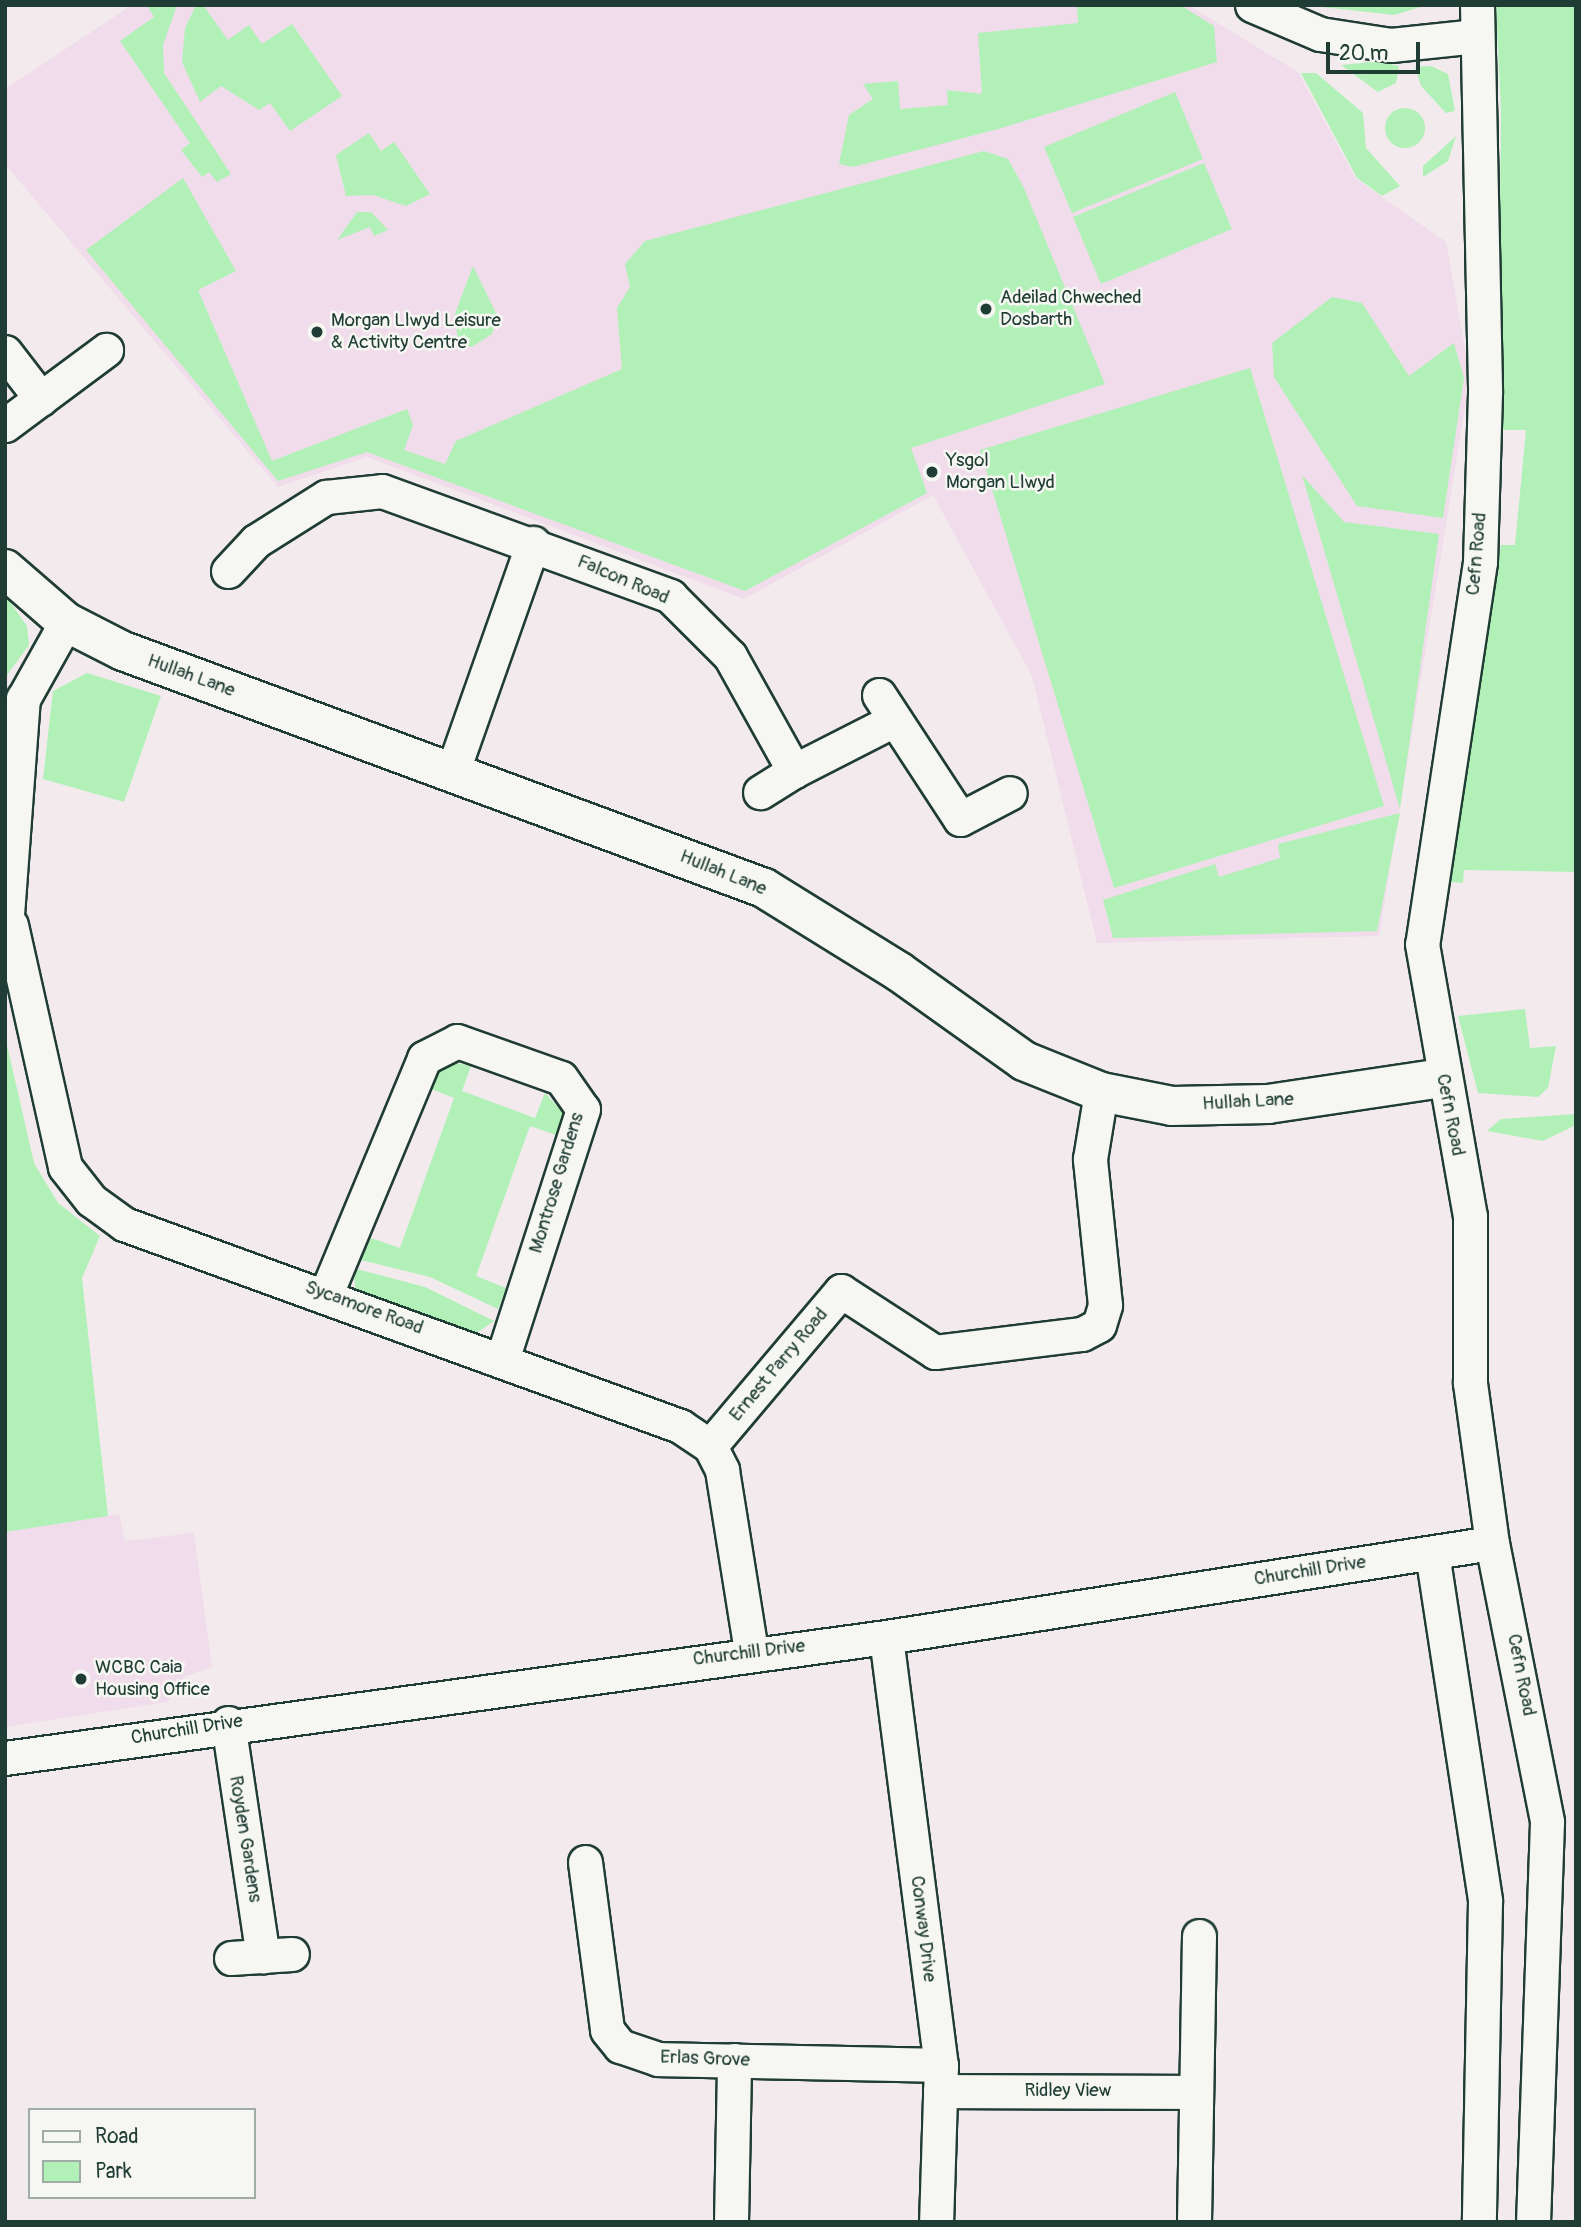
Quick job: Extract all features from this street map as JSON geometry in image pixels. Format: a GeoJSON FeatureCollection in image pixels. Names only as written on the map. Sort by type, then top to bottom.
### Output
{"type":"FeatureCollection","features":[{"type":"Feature","properties":{"kind":"street"},"geometry":{"type":"LineString","coordinates":[[1252,5],[1320,34],[1391,44],[1477,21]]}},
{"type":"Feature","properties":{"kind":"street","name":"Cefn Road"},"geometry":{"type":"LineString","coordinates":[[1477,21],[1485,393],[1480,562],[1422,944],[1442,1078],[1469,1216],[1470,1383],[1492,1543],[1547,1822],[1533,2222]]}},
{"type":"Feature","properties":{"kind":"street"},"geometry":{"type":"LineString","coordinates":[[5,425],[106,350]]}},
{"type":"Feature","properties":{"kind":"street"},"geometry":{"type":"LineString","coordinates":[[5,352],[41,399]]}},
{"type":"Feature","properties":{"kind":"street","name":"Falcon Road"},"geometry":{"type":"LineString","coordinates":[[228,571],[245,532],[326,497],[354,490],[382,491],[533,543],[670,596],[730,656],[794,771]]}},
{"type":"Feature","properties":{"kind":"street"},"geometry":{"type":"LineString","coordinates":[[452,773],[533,543]]}},
{"type":"Feature","properties":{"kind":"street","name":"Hullah Lane"},"geometry":{"type":"LineString","coordinates":[[5,569],[66,622],[123,651],[764,888],[1024,1060],[1101,1092],[1172,1106],[1268,1104],[1442,1078]]}},
{"type":"Feature","properties":{"kind":"street"},"geometry":{"type":"LineString","coordinates":[[14,701],[66,622]]}},
{"type":"Feature","properties":{"kind":"street","name":"Sycamore Road"},"geometry":{"type":"LineString","coordinates":[[14,701],[8,933],[65,1167],[91,1200],[124,1224],[503,1357],[680,1426],[710,1446]]}},
{"type":"Feature","properties":{"kind":"street"},"geometry":{"type":"LineString","coordinates":[[760,792],[886,707],[960,820],[1010,793]]}},
{"type":"Feature","properties":{"kind":"street","name":"Montrose Gardens"},"geometry":{"type":"LineString","coordinates":[[326,1294],[424,1058],[457,1041],[561,1078],[583,1109],[503,1357]]}},
{"type":"Feature","properties":{"kind":"street","name":"Ernest Parry Road"},"geometry":{"type":"LineString","coordinates":[[710,1446],[841,1292],[935,1352],[1082,1334],[1100,1325],[1105,1305],[1090,1159],[1101,1092]]}},
{"type":"Feature","properties":{"kind":"street"},"geometry":{"type":"LineString","coordinates":[[710,1446],[732,1505],[751,1653]]}},
{"type":"Feature","properties":{"kind":"street","name":"Churchill Drive"},"geometry":{"type":"LineString","coordinates":[[5,1758],[228,1723],[886,1637],[1492,1543]]}},
{"type":"Feature","properties":{"kind":"street"},"geometry":{"type":"LineString","coordinates":[[1432,1553],[1485,1901],[1479,2222]]}},
{"type":"Feature","properties":{"kind":"street","name":"Conway Drive"},"geometry":{"type":"LineString","coordinates":[[886,1637],[941,2078],[936,2222]]}},
{"type":"Feature","properties":{"kind":"street","name":"Royden Gardens"},"geometry":{"type":"LineString","coordinates":[[228,1723],[262,1956]]}},
{"type":"Feature","properties":{"kind":"street","name":"Erlas Grove"},"geometry":{"type":"LineString","coordinates":[[585,1862],[607,2030],[639,2056],[734,2060],[941,2078]]}},
{"type":"Feature","properties":{"kind":"street"},"geometry":{"type":"LineString","coordinates":[[1194,2222],[1199,1936]]}},
{"type":"Feature","properties":{"kind":"street"},"geometry":{"type":"LineString","coordinates":[[731,2222],[734,2060]]}},
{"type":"Feature","properties":{"kind":"street","name":"Ridley View"},"geometry":{"type":"LineString","coordinates":[[941,2078],[1195,2092]]}},
{"type":"Feature","properties":{"kind":"shaded area","name":"Ysgol Morgan Llwyd"},"geometry":{"type":"Polygon","coordinates":[[[132,5],[1188,5],[1298,72],[1356,179],[1446,242],[1470,377],[1379,936],[1097,943],[1032,676],[933,495],[744,599],[367,457],[278,487],[5,164],[5,89],[132,5]]]}},
{"type":"Feature","properties":{"kind":"shaded area"},"geometry":{"type":"Polygon","coordinates":[[[119,1514],[125,1541],[194,1533],[212,1667],[185,1676],[167,1702],[5,1727],[5,1532],[119,1514]]]}},
{"type":"Feature","properties":{"kind":"green space"},"geometry":{"type":"Polygon","coordinates":[[[147,5],[177,5],[163,45],[164,73],[231,174],[217,182],[209,172],[202,177],[181,150],[190,143],[120,41],[154,17],[147,5]]]}},
{"type":"Feature","properties":{"kind":"green space"},"geometry":{"type":"Polygon","coordinates":[[[196,5],[203,5],[228,40],[249,25],[262,44],[292,24],[342,96],[290,131],[270,103],[259,110],[221,86],[200,102],[182,62],[185,28],[196,5]]]}},
{"type":"Feature","properties":{"kind":"green space"},"geometry":{"type":"Polygon","coordinates":[[[1077,5],[1180,5],[1214,26],[1217,62],[998,129],[853,167],[839,164],[849,115],[873,99],[863,84],[898,81],[900,109],[948,105],[947,90],[982,94],[978,33],[1078,23],[1077,5]]]}},
{"type":"Feature","properties":{"kind":"green space"},"geometry":{"type":"Polygon","coordinates":[[[1304,5],[1427,5],[1394,15],[1304,5]]]}},
{"type":"Feature","properties":{"kind":"green space"},"geometry":{"type":"Polygon","coordinates":[[[1496,5],[1576,5],[1576,872],[1464,870],[1463,883],[1451,882],[1445,871],[1501,545],[1515,545],[1526,430],[1498,430],[1501,112],[1496,5]]]}},
{"type":"Feature","properties":{"kind":"green space"},"geometry":{"type":"Polygon","coordinates":[[[1378,61],[1399,66],[1396,83],[1378,92],[1341,65],[1378,61]]]}},
{"type":"Feature","properties":{"kind":"green space"},"geometry":{"type":"Polygon","coordinates":[[[1431,66],[1448,74],[1455,111],[1446,113],[1421,86],[1415,67],[1431,66]]]}},
{"type":"Feature","properties":{"kind":"green space"},"geometry":{"type":"Polygon","coordinates":[[[1301,73],[1316,73],[1363,113],[1366,148],[1400,186],[1382,196],[1357,178],[1301,73]]]}},
{"type":"Feature","properties":{"kind":"green space"},"geometry":{"type":"Polygon","coordinates":[[[1175,92],[1203,159],[1072,213],[1044,147],[1175,92]]]}},
{"type":"Feature","properties":{"kind":"green space"},"geometry":{"type":"Polygon","coordinates":[[[1405,108],[1413,109],[1419,114],[1424,120],[1424,136],[1419,142],[1413,147],[1405,148],[1397,147],[1391,142],[1386,136],[1385,128],[1386,120],[1391,114],[1397,109],[1405,108]]]}},
{"type":"Feature","properties":{"kind":"green space"},"geometry":{"type":"Polygon","coordinates":[[[369,133],[381,151],[394,142],[430,194],[406,206],[373,195],[346,196],[336,155],[369,133]]]}},
{"type":"Feature","properties":{"kind":"green space"},"geometry":{"type":"Polygon","coordinates":[[[1456,136],[1448,161],[1423,177],[1423,166],[1456,136]]]}},
{"type":"Feature","properties":{"kind":"green space"},"geometry":{"type":"Polygon","coordinates":[[[984,151],[1008,159],[1023,186],[1105,384],[911,448],[927,493],[745,591],[367,452],[278,481],[86,250],[183,178],[236,271],[198,290],[272,461],[407,409],[413,425],[404,450],[445,464],[456,441],[622,369],[617,308],[630,287],[625,264],[645,241],[984,151]]]}},
{"type":"Feature","properties":{"kind":"green space"},"geometry":{"type":"Polygon","coordinates":[[[1204,163],[1232,229],[1101,284],[1073,217],[1204,163]]]}},
{"type":"Feature","properties":{"kind":"green space"},"geometry":{"type":"Polygon","coordinates":[[[357,212],[371,212],[388,230],[374,236],[370,227],[337,240],[357,212]]]}},
{"type":"Feature","properties":{"kind":"green space"},"geometry":{"type":"Polygon","coordinates":[[[473,266],[498,317],[492,334],[472,347],[458,343],[455,314],[473,266]]]}},
{"type":"Feature","properties":{"kind":"green space"},"geometry":{"type":"Polygon","coordinates":[[[1332,297],[1362,303],[1409,376],[1454,343],[1464,378],[1443,518],[1357,506],[1274,377],[1272,343],[1332,297]]]}},
{"type":"Feature","properties":{"kind":"green space"},"geometry":{"type":"Polygon","coordinates":[[[1250,368],[1384,806],[1114,888],[980,450],[1250,368]]]}},
{"type":"Feature","properties":{"kind":"green space"},"geometry":{"type":"Polygon","coordinates":[[[1302,475],[1344,522],[1439,534],[1400,809],[1302,475]]]}},
{"type":"Feature","properties":{"kind":"green space"},"geometry":{"type":"Polygon","coordinates":[[[5,595],[27,626],[29,645],[5,678],[5,595]]]}},
{"type":"Feature","properties":{"kind":"green space"},"geometry":{"type":"Polygon","coordinates":[[[87,673],[161,696],[124,802],[43,779],[53,691],[87,673]]]}},
{"type":"Feature","properties":{"kind":"green space"},"geometry":{"type":"Polygon","coordinates":[[[1400,813],[1377,931],[1113,938],[1103,900],[1215,864],[1219,877],[1280,858],[1278,844],[1400,813]]]}},
{"type":"Feature","properties":{"kind":"green space"},"geometry":{"type":"Polygon","coordinates":[[[1525,1009],[1530,1048],[1556,1046],[1548,1088],[1538,1097],[1478,1093],[1458,1016],[1525,1009]]]}},
{"type":"Feature","properties":{"kind":"green space"},"geometry":{"type":"Polygon","coordinates":[[[5,1036],[34,1163],[58,1203],[100,1236],[82,1278],[108,1516],[5,1532],[5,1036]]]}},
{"type":"Feature","properties":{"kind":"green space"},"geometry":{"type":"Polygon","coordinates":[[[450,1062],[471,1066],[462,1091],[535,1118],[545,1093],[564,1114],[556,1135],[530,1126],[476,1276],[506,1288],[498,1309],[430,1277],[357,1259],[365,1236],[400,1248],[454,1098],[426,1087],[431,1074],[450,1062]]]}},
{"type":"Feature","properties":{"kind":"green space"},"geometry":{"type":"Polygon","coordinates":[[[1576,1114],[1576,1125],[1543,1141],[1487,1131],[1501,1119],[1576,1114]]]}},
{"type":"Feature","properties":{"kind":"green space"},"geometry":{"type":"Polygon","coordinates":[[[353,1268],[425,1287],[494,1321],[475,1334],[462,1333],[356,1292],[353,1268]]]}},
{"type":"Feature","properties":{"kind":"place","name":"Adeilad Chweched Dosbarth"},"geometry":{"type":"Point","coordinates":[986,309]}},
{"type":"Feature","properties":{"kind":"place","name":"Morgan Llwyd Leisure & Activity Centre"},"geometry":{"type":"Point","coordinates":[317,332]}},
{"type":"Feature","properties":{"kind":"place","name":"Ysgol Morgan Llwyd"},"geometry":{"type":"Point","coordinates":[932,472]}},
{"type":"Feature","properties":{"kind":"place","name":"WCBC Caia Housing Office"},"geometry":{"type":"Point","coordinates":[81,1679]}}]}
